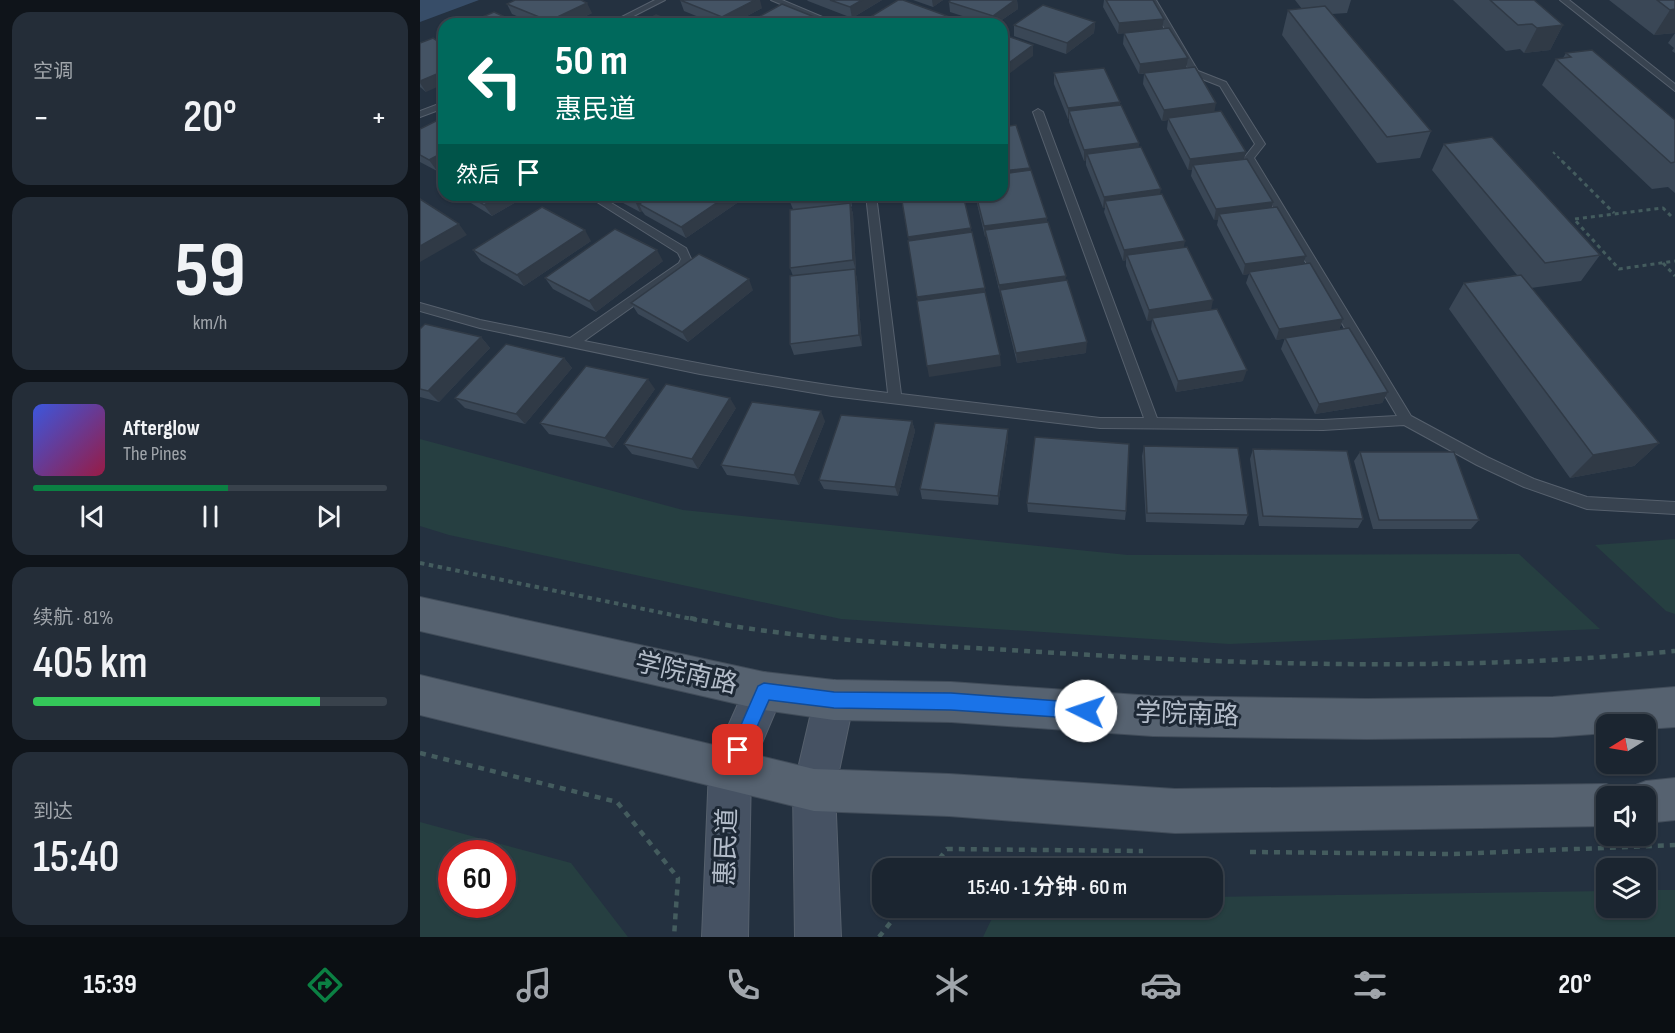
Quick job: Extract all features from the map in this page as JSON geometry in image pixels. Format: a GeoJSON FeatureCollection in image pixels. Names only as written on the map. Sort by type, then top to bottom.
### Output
{"type":"FeatureCollection","features":[{"type":"Feature","properties":{"kind":"main road","name":"学院南路"},"geometry":{"type":"LineString","coordinates":[[420,614],[764,692],[834,700],[951,702],[1154,716],[1367,718],[1553,717],[1675,707]]}},
{"type":"Feature","properties":{"kind":"main road","name":"惠民道"},"geometry":{"type":"LineString","coordinates":[[724,937],[730,769],[764,692]]}},
{"type":"Feature","properties":{"kind":"main road"},"geometry":{"type":"LineString","coordinates":[[420,696],[814,790],[949,795],[1175,811],[1596,806]]}},
{"type":"Feature","properties":{"kind":"main road"},"geometry":{"type":"LineString","coordinates":[[818,937],[814,790],[834,700]]}},
{"type":"Feature","properties":{"kind":"main road"},"geometry":{"type":"LineString","coordinates":[[1656,801],[1675,799]]}},
{"type":"Feature","properties":{"kind":"lane"},"geometry":{"type":"LineString","coordinates":[[624,18],[661,0]]}},
{"type":"Feature","properties":{"kind":"lane"},"geometry":{"type":"LineString","coordinates":[[775,0],[821,18]]}},
{"type":"Feature","properties":{"kind":"lane"},"geometry":{"type":"LineString","coordinates":[[1152,0],[1195,73],[1223,84],[1260,144],[1249,159],[1406,420],[1529,483],[1587,503],[1675,508]]}},
{"type":"Feature","properties":{"kind":"lane"},"geometry":{"type":"LineString","coordinates":[[1564,0],[1675,88]]}},
{"type":"Feature","properties":{"kind":"lane"},"geometry":{"type":"LineString","coordinates":[[420,114],[438,107]]}},
{"type":"Feature","properties":{"kind":"lane"},"geometry":{"type":"LineString","coordinates":[[1038,112],[1153,424]]}},
{"type":"Feature","properties":{"kind":"lane"},"geometry":{"type":"LineString","coordinates":[[572,343],[683,265],[686,259],[682,252],[601,201]]}},
{"type":"Feature","properties":{"kind":"lane"},"geometry":{"type":"LineString","coordinates":[[872,201],[895,399]]}},
{"type":"Feature","properties":{"kind":"lane"},"geometry":{"type":"LineString","coordinates":[[420,307],[480,324],[700,369],[895,399],[1100,423],[1323,425],[1406,420]]}},
{"type":"Feature","properties":{"kind":"path"},"geometry":{"type":"LineString","coordinates":[[1553,152],[1614,214]]}},
{"type":"Feature","properties":{"kind":"path"},"geometry":{"type":"LineString","coordinates":[[1674,217],[1663,208],[1574,219],[1619,269],[1675,261]]}},
{"type":"Feature","properties":{"kind":"path"},"geometry":{"type":"LineString","coordinates":[[1662,263],[1675,276]]}},
{"type":"Feature","properties":{"kind":"path"},"geometry":{"type":"LineString","coordinates":[[420,563],[699,620],[835,639],[1198,662],[1419,665],[1602,658],[1675,651]]}},
{"type":"Feature","properties":{"kind":"path"},"geometry":{"type":"LineString","coordinates":[[420,753],[617,802],[678,878],[674,937]]}},
{"type":"Feature","properties":{"kind":"path"},"geometry":{"type":"LineString","coordinates":[[879,937],[894,918]]}},
{"type":"Feature","properties":{"kind":"green space"},"geometry":{"type":"Polygon","coordinates":[[[420,439],[683,510],[1128,555],[1519,554],[1600,629],[1229,644],[841,619],[449,535],[420,526],[420,439]]]}},
{"type":"Feature","properties":{"kind":"green space"},"geometry":{"type":"Polygon","coordinates":[[[1675,539],[1675,614],[1666,611],[1595,545],[1675,539]]]}},
{"type":"Feature","properties":{"kind":"green space"},"geometry":{"type":"Polygon","coordinates":[[[420,822],[486,840],[438,840],[438,918],[516,918],[516,848],[571,863],[628,937],[420,937],[420,822]]]}},
{"type":"Feature","properties":{"kind":"green space"},"geometry":{"type":"Polygon","coordinates":[[[1656,890],[1675,890],[1675,937],[983,937],[992,918],[1223,918],[1223,897],[1596,891],[1596,918],[1656,918],[1656,890]]]}},
{"type":"Feature","properties":{"kind":"water"},"geometry":{"type":"Polygon","coordinates":[[[420,0],[479,0],[420,22],[420,0]]]}},
{"type":"Feature","properties":{"kind":"building"},"geometry":{"type":"Polygon","coordinates":[[[515,0],[581,0],[587,3],[555,18],[542,18],[507,4],[515,0]]]}},
{"type":"Feature","properties":{"kind":"building"},"geometry":{"type":"Polygon","coordinates":[[[680,0],[755,0],[722,17],[680,0]]]}},
{"type":"Feature","properties":{"kind":"building"},"geometry":{"type":"Polygon","coordinates":[[[830,0],[862,0],[850,7],[830,0]]]}},
{"type":"Feature","properties":{"kind":"building"},"geometry":{"type":"Polygon","coordinates":[[[898,0],[947,16],[944,18],[869,18],[898,0]]]}},
{"type":"Feature","properties":{"kind":"building"},"geometry":{"type":"Polygon","coordinates":[[[951,0],[1015,0],[993,16],[949,2],[951,0]]]}},
{"type":"Feature","properties":{"kind":"building"},"geometry":{"type":"Polygon","coordinates":[[[1106,0],[1153,0],[1164,19],[1119,23],[1106,0]]]}},
{"type":"Feature","properties":{"kind":"building"},"geometry":{"type":"Polygon","coordinates":[[[1490,0],[1534,0],[1563,25],[1537,28],[1532,24],[1518,25],[1490,0]]]}},
{"type":"Feature","properties":{"kind":"building"},"geometry":{"type":"Polygon","coordinates":[[[1657,0],[1675,0],[1675,9],[1670,10],[1657,0]]]}},
{"type":"Feature","properties":{"kind":"building"},"geometry":{"type":"Polygon","coordinates":[[[782,4],[817,18],[757,18],[782,4]]]}},
{"type":"Feature","properties":{"kind":"building"},"geometry":{"type":"Polygon","coordinates":[[[1043,5],[1095,22],[1067,43],[1014,25],[1043,5]]]}},
{"type":"Feature","properties":{"kind":"building"},"geometry":{"type":"Polygon","coordinates":[[[1325,6],[1431,131],[1387,137],[1288,10],[1325,6]]]}},
{"type":"Feature","properties":{"kind":"building"},"geometry":{"type":"Polygon","coordinates":[[[494,12],[507,18],[480,18],[494,12]]]}},
{"type":"Feature","properties":{"kind":"building"},"geometry":{"type":"Polygon","coordinates":[[[1169,28],[1188,58],[1140,64],[1124,33],[1169,28]]]}},
{"type":"Feature","properties":{"kind":"building"},"geometry":{"type":"Polygon","coordinates":[[[1008,36],[1033,45],[1008,64],[1008,36]]]}},
{"type":"Feature","properties":{"kind":"building"},"geometry":{"type":"Polygon","coordinates":[[[433,38],[438,41],[438,74],[420,81],[420,43],[433,38]]]}},
{"type":"Feature","properties":{"kind":"building"},"geometry":{"type":"Polygon","coordinates":[[[1592,50],[1675,120],[1675,162],[1671,163],[1556,59],[1571,57],[1566,53],[1592,50]]]}},
{"type":"Feature","properties":{"kind":"building"},"geometry":{"type":"Polygon","coordinates":[[[1195,67],[1216,103],[1164,110],[1144,73],[1195,67]]]}},
{"type":"Feature","properties":{"kind":"building"},"geometry":{"type":"Polygon","coordinates":[[[1104,68],[1120,102],[1068,108],[1054,73],[1104,68]]]}},
{"type":"Feature","properties":{"kind":"building"},"geometry":{"type":"Polygon","coordinates":[[[1121,105],[1139,143],[1084,150],[1069,111],[1121,105]]]}},
{"type":"Feature","properties":{"kind":"building"},"geometry":{"type":"Polygon","coordinates":[[[1221,111],[1246,152],[1190,159],[1168,118],[1221,111]]]}},
{"type":"Feature","properties":{"kind":"building"},"geometry":{"type":"Polygon","coordinates":[[[438,120],[438,155],[429,160],[420,155],[420,129],[438,120]]]}},
{"type":"Feature","properties":{"kind":"building"},"geometry":{"type":"Polygon","coordinates":[[[1016,125],[1030,168],[1008,170],[1008,126],[1016,125]]]}},
{"type":"Feature","properties":{"kind":"building"},"geometry":{"type":"Polygon","coordinates":[[[1492,137],[1600,255],[1545,263],[1444,144],[1492,137]]]}},
{"type":"Feature","properties":{"kind":"building"},"geometry":{"type":"Polygon","coordinates":[[[1141,147],[1161,189],[1104,197],[1087,154],[1141,147]]]}},
{"type":"Feature","properties":{"kind":"building"},"geometry":{"type":"Polygon","coordinates":[[[1247,159],[1273,202],[1216,209],[1193,165],[1247,159]]]}},
{"type":"Feature","properties":{"kind":"building"},"geometry":{"type":"Polygon","coordinates":[[[1031,170],[1047,218],[984,226],[978,201],[1008,201],[1008,173],[1031,170]]]}},
{"type":"Feature","properties":{"kind":"building"},"geometry":{"type":"Polygon","coordinates":[[[1162,194],[1185,241],[1124,250],[1105,201],[1162,194]]]}},
{"type":"Feature","properties":{"kind":"building"},"geometry":{"type":"Polygon","coordinates":[[[420,199],[459,224],[420,246],[420,199]]]}},
{"type":"Feature","properties":{"kind":"building"},"geometry":{"type":"Polygon","coordinates":[[[478,201],[491,201],[484,205],[478,201]]]}},
{"type":"Feature","properties":{"kind":"building"},"geometry":{"type":"Polygon","coordinates":[[[644,201],[719,201],[681,227],[639,204],[644,201]]]}},
{"type":"Feature","properties":{"kind":"building"},"geometry":{"type":"Polygon","coordinates":[[[902,201],[964,201],[971,228],[908,237],[902,201]]]}},
{"type":"Feature","properties":{"kind":"building"},"geometry":{"type":"Polygon","coordinates":[[[850,203],[853,260],[790,268],[790,210],[850,203]]]}},
{"type":"Feature","properties":{"kind":"building"},"geometry":{"type":"Polygon","coordinates":[[[542,207],[585,230],[517,275],[473,250],[542,207]]]}},
{"type":"Feature","properties":{"kind":"building"},"geometry":{"type":"Polygon","coordinates":[[[1277,207],[1306,256],[1245,264],[1219,214],[1277,207]]]}},
{"type":"Feature","properties":{"kind":"building"},"geometry":{"type":"Polygon","coordinates":[[[1048,222],[1066,276],[999,285],[985,230],[1048,222]]]}},
{"type":"Feature","properties":{"kind":"building"},"geometry":{"type":"Polygon","coordinates":[[[615,229],[657,250],[589,301],[545,278],[615,229]]]}},
{"type":"Feature","properties":{"kind":"building"},"geometry":{"type":"Polygon","coordinates":[[[972,232],[985,288],[917,297],[908,241],[972,232]]]}},
{"type":"Feature","properties":{"kind":"building"},"geometry":{"type":"Polygon","coordinates":[[[1187,247],[1213,300],[1149,310],[1127,255],[1187,247]]]}},
{"type":"Feature","properties":{"kind":"building"},"geometry":{"type":"Polygon","coordinates":[[[699,254],[749,279],[682,332],[631,303],[699,254]]]}},
{"type":"Feature","properties":{"kind":"building"},"geometry":{"type":"Polygon","coordinates":[[[1310,263],[1343,319],[1279,329],[1249,272],[1310,263]]]}},
{"type":"Feature","properties":{"kind":"building"},"geometry":{"type":"Polygon","coordinates":[[[855,269],[859,335],[790,344],[790,276],[855,269]]]}},
{"type":"Feature","properties":{"kind":"building"},"geometry":{"type":"Polygon","coordinates":[[[1521,275],[1659,443],[1593,455],[1464,283],[1521,275]]]}},
{"type":"Feature","properties":{"kind":"building"},"geometry":{"type":"Polygon","coordinates":[[[1067,280],[1087,342],[1016,353],[1000,290],[1067,280]]]}},
{"type":"Feature","properties":{"kind":"building"},"geometry":{"type":"Polygon","coordinates":[[[985,292],[1000,355],[927,366],[917,301],[985,292]]]}},
{"type":"Feature","properties":{"kind":"building"},"geometry":{"type":"Polygon","coordinates":[[[1217,309],[1247,370],[1178,381],[1152,318],[1217,309]]]}},
{"type":"Feature","properties":{"kind":"building"},"geometry":{"type":"Polygon","coordinates":[[[425,324],[481,337],[428,391],[420,389],[420,329],[425,324]]]}},
{"type":"Feature","properties":{"kind":"building"},"geometry":{"type":"Polygon","coordinates":[[[1349,328],[1388,392],[1319,404],[1285,338],[1349,328]]]}},
{"type":"Feature","properties":{"kind":"building"},"geometry":{"type":"Polygon","coordinates":[[[506,344],[564,358],[516,414],[455,398],[506,344]]]}},
{"type":"Feature","properties":{"kind":"building"},"geometry":{"type":"Polygon","coordinates":[[[586,366],[648,379],[605,438],[540,423],[586,366]]]}},
{"type":"Feature","properties":{"kind":"building"},"geometry":{"type":"Polygon","coordinates":[[[666,384],[730,398],[692,459],[624,444],[666,384]]]}},
{"type":"Feature","properties":{"kind":"building"},"geometry":{"type":"Polygon","coordinates":[[[752,402],[821,411],[794,475],[721,465],[752,402]]]}},
{"type":"Feature","properties":{"kind":"building"},"geometry":{"type":"Polygon","coordinates":[[[841,415],[912,421],[895,487],[819,480],[841,415]]]}},
{"type":"Feature","properties":{"kind":"building"},"geometry":{"type":"Polygon","coordinates":[[[935,423],[1008,429],[998,496],[920,489],[935,423]]]}},
{"type":"Feature","properties":{"kind":"building"},"geometry":{"type":"Polygon","coordinates":[[[1035,437],[1129,444],[1126,511],[1027,503],[1035,437]]]}},
{"type":"Feature","properties":{"kind":"building"},"geometry":{"type":"Polygon","coordinates":[[[1144,446],[1238,448],[1248,515],[1147,513],[1144,446]]]}},
{"type":"Feature","properties":{"kind":"building"},"geometry":{"type":"Polygon","coordinates":[[[1253,449],[1347,451],[1363,519],[1263,516],[1253,449]]]}},
{"type":"Feature","properties":{"kind":"building"},"geometry":{"type":"Polygon","coordinates":[[[1360,452],[1454,452],[1479,520],[1379,520],[1360,452]]]}},
{"type":"Feature","properties":{"kind":"route"},"geometry":{"type":"LineString","coordinates":[[738,750],[764,692],[834,700],[951,702],[1086,711]]}}]}
